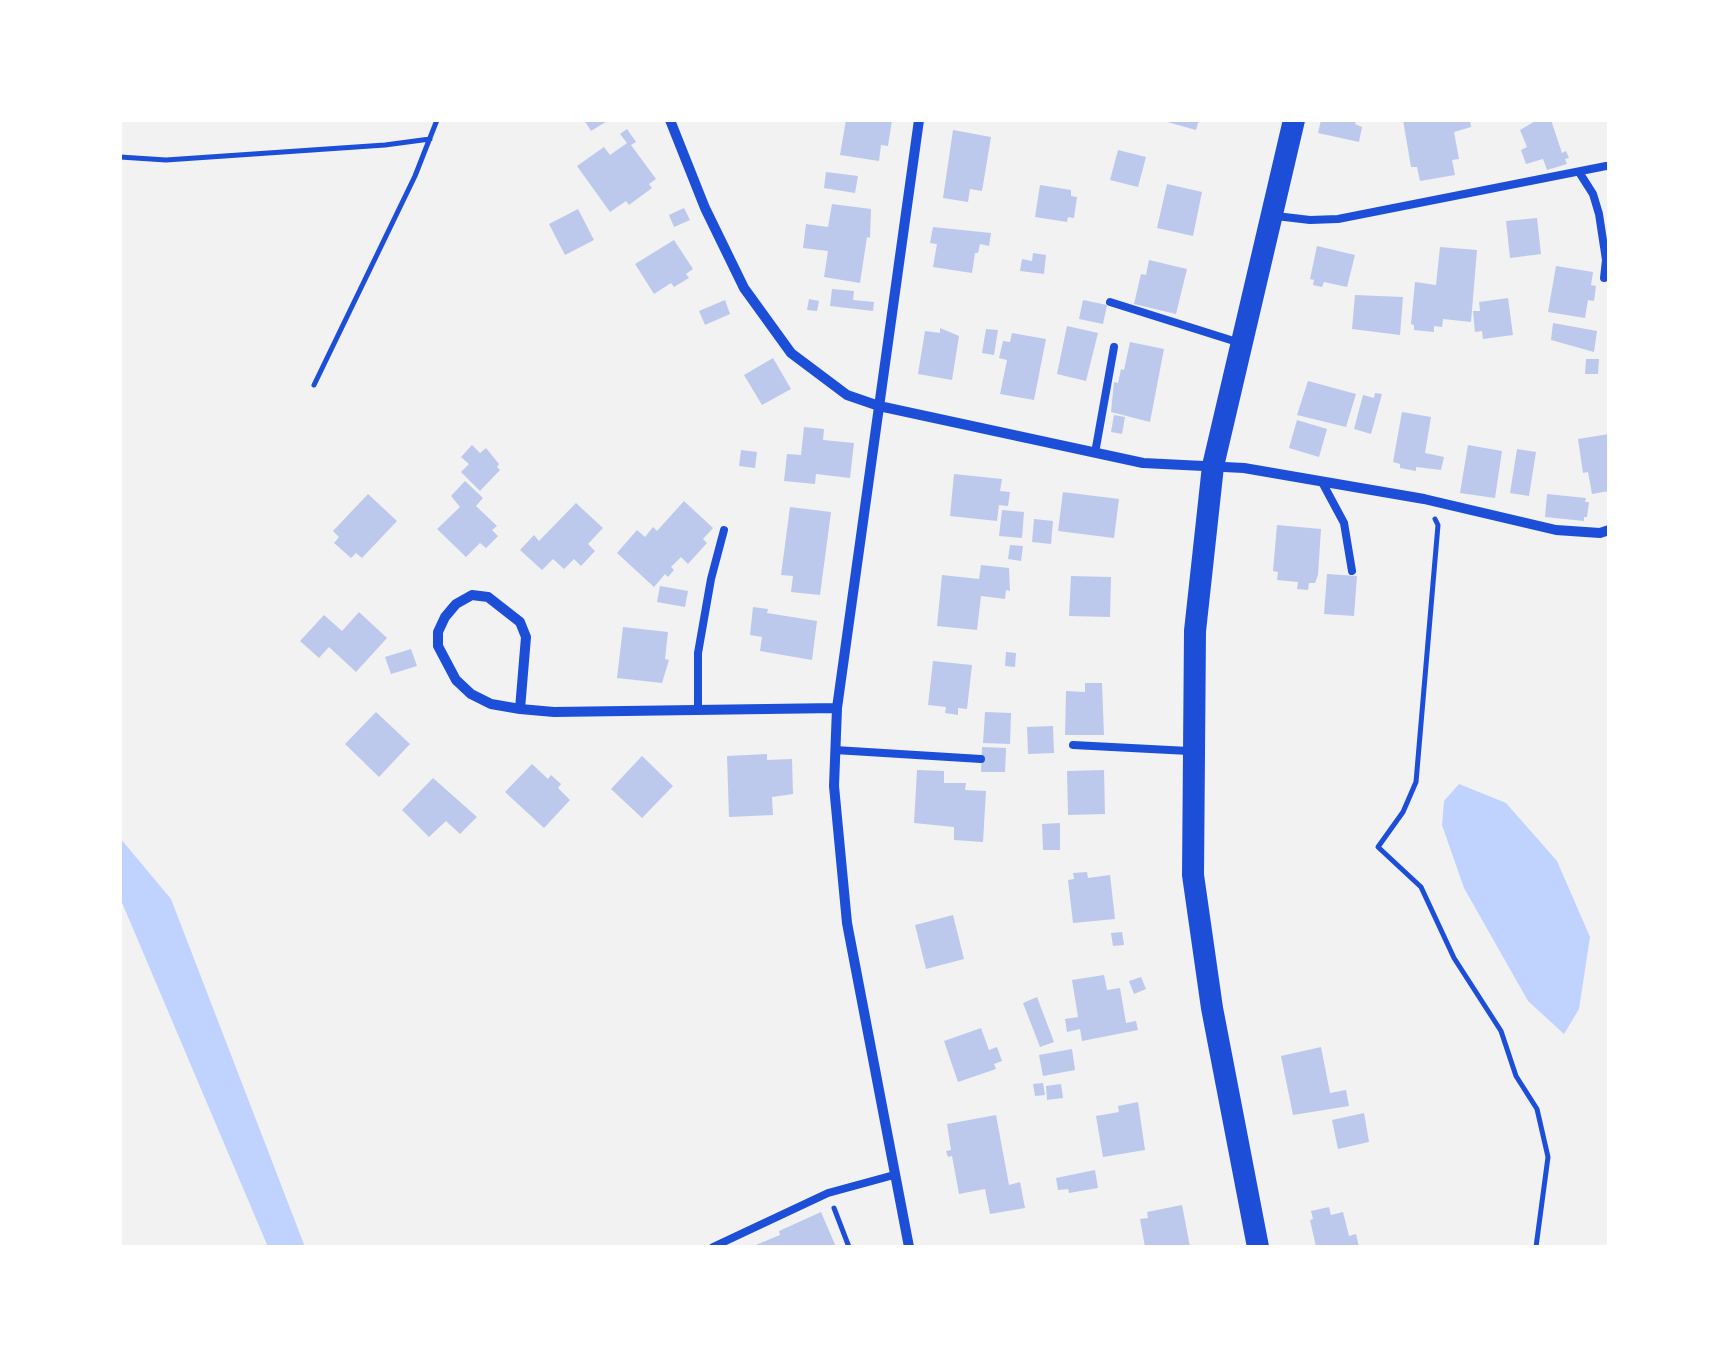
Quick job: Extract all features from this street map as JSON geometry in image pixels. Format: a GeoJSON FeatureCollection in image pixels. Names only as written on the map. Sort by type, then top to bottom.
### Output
{"type":"FeatureCollection","features":[{"type":"Feature","properties":{"kind":"main road"},"geometry":{"type":"LineString","coordinates":[[1258,1247],[1212,1008],[1192,875],[1195,631],[1213,466],[1294,120]]}},
{"type":"Feature","properties":{"kind":"street"},"geometry":{"type":"LineString","coordinates":[[670,120],[705,208],[736,270],[777,337],[806,367],[846,394],[880,406],[1156,464],[1213,466],[1322,482],[1424,499],[1556,530],[1609,530]]}},
{"type":"Feature","properties":{"kind":"street"},"geometry":{"type":"LineString","coordinates":[[909,1247],[847,923],[834,810],[837,708],[919,120]]}},
{"type":"Feature","properties":{"kind":"street"},"geometry":{"type":"LineString","coordinates":[[520,708],[526,637],[520,622],[488,596],[472,595],[456,604],[445,617],[438,632],[438,646],[456,680],[471,694],[491,704],[520,708],[554,712],[837,708]]}},
{"type":"Feature","properties":{"kind":"lane"},"geometry":{"type":"LineString","coordinates":[[1271,215],[1338,219],[1606,166]]}},
{"type":"Feature","properties":{"kind":"lane"},"geometry":{"type":"LineString","coordinates":[[1578,172],[1593,194],[1599,214],[1606,260],[1604,278]]}},
{"type":"Feature","properties":{"kind":"lane"},"geometry":{"type":"LineString","coordinates":[[1110,302],[1241,343]]}},
{"type":"Feature","properties":{"kind":"lane"},"geometry":{"type":"LineString","coordinates":[[1095,452],[1114,348]]}},
{"type":"Feature","properties":{"kind":"lane"},"geometry":{"type":"LineString","coordinates":[[1322,482],[1344,523],[1352,571]]}},
{"type":"Feature","properties":{"kind":"lane"},"geometry":{"type":"LineString","coordinates":[[698,710],[698,654],[724,530]]}},
{"type":"Feature","properties":{"kind":"lane"},"geometry":{"type":"LineString","coordinates":[[1073,745],[1194,751]]}},
{"type":"Feature","properties":{"kind":"lane"},"geometry":{"type":"LineString","coordinates":[[835,750],[981,759]]}},
{"type":"Feature","properties":{"kind":"lane"},"geometry":{"type":"LineString","coordinates":[[714,1247],[732,1243],[828,1194],[894,1175]]}},
{"type":"Feature","properties":{"kind":"path"},"geometry":{"type":"LineString","coordinates":[[314,384],[438,120]]}},
{"type":"Feature","properties":{"kind":"path"},"geometry":{"type":"LineString","coordinates":[[120,158],[166,160],[430,139]]}},
{"type":"Feature","properties":{"kind":"path"},"geometry":{"type":"LineString","coordinates":[[1424,499],[1438,525],[1416,782],[1403,812],[1378,847],[1421,887],[1454,958],[1501,1032],[1516,1076],[1538,1109],[1548,1157],[1536,1247]]}},
{"type":"Feature","properties":{"kind":"path"},"geometry":{"type":"LineString","coordinates":[[828,1194],[849,1247]]}},
{"type":"Feature","properties":{"kind":"water"},"geometry":{"type":"Polygon","coordinates":[[[1459,784],[1506,803],[1557,861],[1590,937],[1579,1009],[1564,1034],[1528,1001],[1464,888],[1442,825],[1444,801],[1459,784]]]}},
{"type":"Feature","properties":{"kind":"water"},"geometry":{"type":"Polygon","coordinates":[[[120,838],[171,899],[305,1247],[268,1247],[120,898],[120,838]]]}},
{"type":"Feature","properties":{"kind":"building"},"geometry":{"type":"Polygon","coordinates":[[[584,120],[609,120],[591,131],[584,120]]]}},
{"type":"Feature","properties":{"kind":"building"},"geometry":{"type":"Polygon","coordinates":[[[846,120],[892,120],[888,146],[881,145],[879,161],[840,155],[846,120]]]}},
{"type":"Feature","properties":{"kind":"building"},"geometry":{"type":"Polygon","coordinates":[[[1160,120],[1199,120],[1196,130],[1160,120]]]}},
{"type":"Feature","properties":{"kind":"building"},"geometry":{"type":"Polygon","coordinates":[[[1321,120],[1356,120],[1355,124],[1362,127],[1359,142],[1318,133],[1321,120]]]}},
{"type":"Feature","properties":{"kind":"building"},"geometry":{"type":"Polygon","coordinates":[[[1403,120],[1470,120],[1471,127],[1454,132],[1459,159],[1452,160],[1455,175],[1420,181],[1417,167],[1411,167],[1403,120]]]}},
{"type":"Feature","properties":{"kind":"building"},"geometry":{"type":"Polygon","coordinates":[[[1537,120],[1551,120],[1562,153],[1566,151],[1569,158],[1565,159],[1567,164],[1547,170],[1543,159],[1526,164],[1521,150],[1527,147],[1520,130],[1537,120]]]}},
{"type":"Feature","properties":{"kind":"building"},"geometry":{"type":"Polygon","coordinates":[[[627,129],[636,142],[631,145],[656,179],[649,184],[652,188],[629,205],[626,201],[610,212],[577,166],[604,147],[610,155],[627,143],[620,134],[627,129]]]}},
{"type":"Feature","properties":{"kind":"building"},"geometry":{"type":"Polygon","coordinates":[[[953,130],[991,137],[982,191],[970,189],[968,202],[943,198],[953,130]]]}},
{"type":"Feature","properties":{"kind":"building"},"geometry":{"type":"Polygon","coordinates":[[[1118,150],[1146,157],[1138,187],[1110,180],[1118,150]]]}},
{"type":"Feature","properties":{"kind":"building"},"geometry":{"type":"Polygon","coordinates":[[[826,172],[858,176],[855,193],[824,188],[826,172]]]}},
{"type":"Feature","properties":{"kind":"building"},"geometry":{"type":"Polygon","coordinates":[[[1167,184],[1202,192],[1193,236],[1157,228],[1167,184]]]}},
{"type":"Feature","properties":{"kind":"building"},"geometry":{"type":"Polygon","coordinates":[[[1040,185],[1071,190],[1071,196],[1077,197],[1074,218],[1068,217],[1067,222],[1035,217],[1040,185]]]}},
{"type":"Feature","properties":{"kind":"building"},"geometry":{"type":"Polygon","coordinates":[[[832,204],[871,209],[870,238],[867,237],[860,283],[824,277],[828,251],[803,248],[806,224],[828,227],[832,204]]]}},
{"type":"Feature","properties":{"kind":"building"},"geometry":{"type":"Polygon","coordinates":[[[684,208],[690,220],[674,227],[669,215],[684,208]]]}},
{"type":"Feature","properties":{"kind":"building"},"geometry":{"type":"Polygon","coordinates":[[[578,209],[594,240],[565,255],[549,224],[578,209]]]}},
{"type":"Feature","properties":{"kind":"building"},"geometry":{"type":"Polygon","coordinates":[[[1537,218],[1541,254],[1510,258],[1506,221],[1537,218]]]}},
{"type":"Feature","properties":{"kind":"building"},"geometry":{"type":"Polygon","coordinates":[[[933,227],[991,233],[989,246],[980,244],[975,253],[972,273],[933,267],[937,244],[930,243],[933,227]]]}},
{"type":"Feature","properties":{"kind":"building"},"geometry":{"type":"Polygon","coordinates":[[[674,240],[693,269],[686,274],[689,278],[654,294],[635,264],[674,240]]]}},
{"type":"Feature","properties":{"kind":"building"},"geometry":{"type":"Polygon","coordinates":[[[1317,246],[1355,255],[1347,287],[1324,282],[1322,287],[1313,285],[1314,280],[1310,279],[1317,246]]]}},
{"type":"Feature","properties":{"kind":"building"},"geometry":{"type":"Polygon","coordinates":[[[1440,247],[1477,250],[1471,322],[1443,319],[1442,327],[1434,326],[1434,332],[1414,330],[1411,324],[1415,282],[1436,285],[1440,247]]]}},
{"type":"Feature","properties":{"kind":"building"},"geometry":{"type":"Polygon","coordinates":[[[1033,253],[1046,255],[1044,274],[1020,271],[1022,259],[1032,261],[1033,253]]]}},
{"type":"Feature","properties":{"kind":"building"},"geometry":{"type":"Polygon","coordinates":[[[1149,260],[1187,269],[1176,314],[1134,304],[1141,274],[1146,275],[1149,260]]]}},
{"type":"Feature","properties":{"kind":"building"},"geometry":{"type":"Polygon","coordinates":[[[1556,266],[1593,272],[1594,301],[1588,300],[1585,318],[1548,312],[1556,266]]]}},
{"type":"Feature","properties":{"kind":"building"},"geometry":{"type":"Polygon","coordinates":[[[832,289],[854,291],[853,300],[874,302],[873,311],[830,306],[832,289]]]}},
{"type":"Feature","properties":{"kind":"building"},"geometry":{"type":"Polygon","coordinates":[[[1355,295],[1403,297],[1400,335],[1352,329],[1355,295]]]}},
{"type":"Feature","properties":{"kind":"building"},"geometry":{"type":"Polygon","coordinates":[[[1508,298],[1513,335],[1483,339],[1482,331],[1475,332],[1473,311],[1480,311],[1479,302],[1508,298]]]}},
{"type":"Feature","properties":{"kind":"building"},"geometry":{"type":"Polygon","coordinates":[[[809,299],[819,301],[817,311],[807,310],[809,299]]]}},
{"type":"Feature","properties":{"kind":"building"},"geometry":{"type":"Polygon","coordinates":[[[725,300],[730,314],[705,325],[699,311],[725,300]]]}},
{"type":"Feature","properties":{"kind":"building"},"geometry":{"type":"Polygon","coordinates":[[[1083,300],[1107,305],[1103,324],[1079,319],[1083,300]]]}},
{"type":"Feature","properties":{"kind":"building"},"geometry":{"type":"Polygon","coordinates":[[[1553,323],[1597,331],[1594,352],[1551,340],[1553,323]]]}},
{"type":"Feature","properties":{"kind":"building"},"geometry":{"type":"Polygon","coordinates":[[[1067,326],[1098,333],[1086,381],[1057,374],[1067,326]]]}},
{"type":"Feature","properties":{"kind":"building"},"geometry":{"type":"Polygon","coordinates":[[[940,328],[959,336],[952,380],[918,374],[925,331],[940,333],[940,328]]]}},
{"type":"Feature","properties":{"kind":"building"},"geometry":{"type":"Polygon","coordinates":[[[986,329],[998,330],[994,355],[982,353],[986,329]]]}},
{"type":"Feature","properties":{"kind":"building"},"geometry":{"type":"Polygon","coordinates":[[[1012,333],[1046,339],[1034,400],[1000,394],[1007,360],[999,358],[1003,341],[1010,342],[1012,333]]]}},
{"type":"Feature","properties":{"kind":"building"},"geometry":{"type":"Polygon","coordinates":[[[1130,342],[1164,349],[1150,422],[1111,412],[1114,382],[1118,383],[1121,369],[1124,370],[1130,342]]]}},
{"type":"Feature","properties":{"kind":"building"},"geometry":{"type":"Polygon","coordinates":[[[773,358],[791,389],[762,405],[744,375],[773,358]]]}},
{"type":"Feature","properties":{"kind":"building"},"geometry":{"type":"Polygon","coordinates":[[[1586,359],[1599,359],[1598,374],[1585,374],[1586,359]]]}},
{"type":"Feature","properties":{"kind":"building"},"geometry":{"type":"Polygon","coordinates":[[[1308,381],[1356,394],[1346,427],[1297,415],[1308,381]]]}},
{"type":"Feature","properties":{"kind":"building"},"geometry":{"type":"Polygon","coordinates":[[[1375,393],[1382,394],[1371,434],[1354,429],[1363,395],[1374,398],[1375,393]]]}},
{"type":"Feature","properties":{"kind":"building"},"geometry":{"type":"Polygon","coordinates":[[[1402,412],[1431,417],[1425,453],[1444,457],[1441,470],[1416,467],[1416,471],[1400,468],[1400,464],[1393,462],[1402,412]]]}},
{"type":"Feature","properties":{"kind":"building"},"geometry":{"type":"Polygon","coordinates":[[[1114,415],[1125,417],[1122,434],[1111,432],[1114,415]]]}},
{"type":"Feature","properties":{"kind":"building"},"geometry":{"type":"Polygon","coordinates":[[[1297,420],[1327,429],[1319,457],[1289,448],[1297,420]]]}},
{"type":"Feature","properties":{"kind":"building"},"geometry":{"type":"Polygon","coordinates":[[[804,427],[824,429],[823,440],[854,443],[850,478],[816,474],[815,484],[784,481],[787,454],[801,455],[804,427]]]}},
{"type":"Feature","properties":{"kind":"building"},"geometry":{"type":"Polygon","coordinates":[[[1609,434],[1609,491],[1592,494],[1588,472],[1583,473],[1578,439],[1609,434]]]}},
{"type":"Feature","properties":{"kind":"building"},"geometry":{"type":"Polygon","coordinates":[[[472,445],[480,453],[486,448],[499,464],[500,470],[480,491],[461,472],[469,464],[461,457],[472,445]]]}},
{"type":"Feature","properties":{"kind":"building"},"geometry":{"type":"Polygon","coordinates":[[[1468,445],[1502,451],[1495,498],[1460,493],[1468,445]]]}},
{"type":"Feature","properties":{"kind":"building"},"geometry":{"type":"Polygon","coordinates":[[[1517,449],[1536,452],[1529,496],[1510,493],[1517,449]]]}},
{"type":"Feature","properties":{"kind":"building"},"geometry":{"type":"Polygon","coordinates":[[[741,450],[757,452],[755,468],[739,466],[741,450]]]}},
{"type":"Feature","properties":{"kind":"building"},"geometry":{"type":"Polygon","coordinates":[[[954,474],[1002,479],[1000,491],[1010,492],[1008,506],[999,505],[997,521],[950,516],[954,474]]]}},
{"type":"Feature","properties":{"kind":"building"},"geometry":{"type":"Polygon","coordinates":[[[465,481],[483,498],[476,506],[497,526],[492,530],[498,536],[486,548],[480,543],[466,557],[437,529],[460,507],[451,496],[465,481]]]}},
{"type":"Feature","properties":{"kind":"building"},"geometry":{"type":"Polygon","coordinates":[[[1063,492],[1119,499],[1114,538],[1058,531],[1063,492]]]}},
{"type":"Feature","properties":{"kind":"building"},"geometry":{"type":"Polygon","coordinates":[[[368,494],[397,521],[362,558],[356,553],[351,558],[334,543],[339,537],[333,531],[368,494]]]}},
{"type":"Feature","properties":{"kind":"building"},"geometry":{"type":"Polygon","coordinates":[[[1547,494],[1586,498],[1587,517],[1584,521],[1545,517],[1547,494]]]}},
{"type":"Feature","properties":{"kind":"building"},"geometry":{"type":"Polygon","coordinates":[[[684,501],[713,528],[703,539],[707,543],[688,564],[681,557],[668,577],[665,574],[654,587],[617,553],[637,530],[645,537],[653,527],[657,531],[684,501]]]}},
{"type":"Feature","properties":{"kind":"building"},"geometry":{"type":"Polygon","coordinates":[[[576,503],[603,528],[588,544],[595,551],[581,566],[574,559],[564,569],[553,559],[542,570],[520,550],[534,535],[539,541],[576,503]]]}},
{"type":"Feature","properties":{"kind":"building"},"geometry":{"type":"Polygon","coordinates":[[[790,507],[831,512],[820,595],[791,592],[793,576],[781,575],[790,507]]]}},
{"type":"Feature","properties":{"kind":"building"},"geometry":{"type":"Polygon","coordinates":[[[1002,510],[1024,512],[1022,538],[999,536],[1002,510]]]}},
{"type":"Feature","properties":{"kind":"building"},"geometry":{"type":"Polygon","coordinates":[[[1034,519],[1053,521],[1051,544],[1032,542],[1034,519]]]}},
{"type":"Feature","properties":{"kind":"building"},"geometry":{"type":"Polygon","coordinates":[[[1277,525],[1321,529],[1318,575],[1315,583],[1309,583],[1308,590],[1297,589],[1298,582],[1277,580],[1278,572],[1273,571],[1277,525]]]}},
{"type":"Feature","properties":{"kind":"building"},"geometry":{"type":"Polygon","coordinates":[[[1010,545],[1023,546],[1021,561],[1008,559],[1010,545]]]}},
{"type":"Feature","properties":{"kind":"building"},"geometry":{"type":"Polygon","coordinates":[[[981,565],[1009,568],[1010,591],[1006,590],[1005,599],[981,596],[977,630],[937,626],[942,575],[979,579],[981,565]]]}},
{"type":"Feature","properties":{"kind":"building"},"geometry":{"type":"Polygon","coordinates":[[[1327,574],[1357,576],[1354,616],[1324,614],[1327,574]]]}},
{"type":"Feature","properties":{"kind":"building"},"geometry":{"type":"Polygon","coordinates":[[[1071,576],[1111,577],[1110,617],[1069,616],[1071,576]]]}},
{"type":"Feature","properties":{"kind":"building"},"geometry":{"type":"Polygon","coordinates":[[[660,586],[688,591],[685,607],[657,602],[660,586]]]}},
{"type":"Feature","properties":{"kind":"building"},"geometry":{"type":"Polygon","coordinates":[[[753,607],[817,621],[812,660],[760,651],[762,637],[750,635],[753,607]]]}},
{"type":"Feature","properties":{"kind":"building"},"geometry":{"type":"Polygon","coordinates":[[[359,612],[387,638],[356,672],[329,647],[319,658],[300,641],[324,615],[342,631],[359,612]]]}},
{"type":"Feature","properties":{"kind":"building"},"geometry":{"type":"Polygon","coordinates":[[[623,627],[668,632],[665,659],[669,660],[662,683],[617,678],[623,627]]]}},
{"type":"Feature","properties":{"kind":"building"},"geometry":{"type":"Polygon","coordinates":[[[411,649],[417,666],[391,674],[385,657],[411,649]]]}},
{"type":"Feature","properties":{"kind":"building"},"geometry":{"type":"Polygon","coordinates":[[[1006,652],[1016,653],[1015,667],[1005,666],[1006,652]]]}},
{"type":"Feature","properties":{"kind":"building"},"geometry":{"type":"Polygon","coordinates":[[[933,661],[972,665],[967,709],[958,708],[958,715],[945,713],[946,707],[928,705],[933,661]]]}},
{"type":"Feature","properties":{"kind":"building"},"geometry":{"type":"Polygon","coordinates":[[[1085,683],[1102,683],[1104,735],[1065,735],[1066,691],[1085,692],[1085,683]]]}},
{"type":"Feature","properties":{"kind":"building"},"geometry":{"type":"Polygon","coordinates":[[[376,712],[410,744],[379,777],[345,744],[376,712]]]}},
{"type":"Feature","properties":{"kind":"building"},"geometry":{"type":"Polygon","coordinates":[[[985,712],[1011,713],[1010,744],[983,743],[985,712]]]}},
{"type":"Feature","properties":{"kind":"building"},"geometry":{"type":"Polygon","coordinates":[[[1053,726],[1054,753],[1028,754],[1027,727],[1053,726]]]}},
{"type":"Feature","properties":{"kind":"building"},"geometry":{"type":"Polygon","coordinates":[[[982,747],[1006,748],[1005,772],[981,772],[982,747]]]}},
{"type":"Feature","properties":{"kind":"building"},"geometry":{"type":"Polygon","coordinates":[[[767,754],[767,760],[792,759],[793,794],[772,797],[773,815],[729,817],[727,756],[767,754]]]}},
{"type":"Feature","properties":{"kind":"building"},"geometry":{"type":"Polygon","coordinates":[[[642,756],[673,786],[642,818],[611,789],[642,756]]]}},
{"type":"Feature","properties":{"kind":"building"},"geometry":{"type":"Polygon","coordinates":[[[532,764],[548,779],[551,775],[561,784],[558,788],[570,800],[544,828],[505,792],[532,764]]]}},
{"type":"Feature","properties":{"kind":"building"},"geometry":{"type":"Polygon","coordinates":[[[917,770],[944,771],[944,783],[966,783],[965,790],[986,791],[983,842],[954,840],[954,827],[914,823],[917,770]]]}},
{"type":"Feature","properties":{"kind":"building"},"geometry":{"type":"Polygon","coordinates":[[[1104,770],[1105,814],[1068,815],[1067,771],[1104,770]]]}},
{"type":"Feature","properties":{"kind":"building"},"geometry":{"type":"Polygon","coordinates":[[[433,778],[477,817],[460,834],[446,821],[429,837],[402,810],[433,778]]]}},
{"type":"Feature","properties":{"kind":"building"},"geometry":{"type":"Polygon","coordinates":[[[1060,823],[1060,850],[1043,850],[1042,824],[1060,823]]]}},
{"type":"Feature","properties":{"kind":"building"},"geometry":{"type":"Polygon","coordinates":[[[1087,872],[1088,878],[1110,875],[1115,919],[1073,923],[1068,880],[1074,879],[1073,873],[1087,872]]]}},
{"type":"Feature","properties":{"kind":"building"},"geometry":{"type":"Polygon","coordinates":[[[953,915],[964,959],[926,969],[915,925],[953,915]]]}},
{"type":"Feature","properties":{"kind":"building"},"geometry":{"type":"Polygon","coordinates":[[[1122,932],[1124,945],[1113,946],[1111,933],[1122,932]]]}},
{"type":"Feature","properties":{"kind":"building"},"geometry":{"type":"Polygon","coordinates":[[[1104,975],[1107,990],[1120,988],[1126,1023],[1136,1021],[1138,1030],[1082,1041],[1080,1029],[1067,1032],[1065,1019],[1078,1017],[1072,980],[1104,975]]]}},
{"type":"Feature","properties":{"kind":"building"},"geometry":{"type":"Polygon","coordinates":[[[1141,977],[1146,989],[1134,994],[1129,981],[1141,977]]]}},
{"type":"Feature","properties":{"kind":"building"},"geometry":{"type":"Polygon","coordinates":[[[1037,997],[1054,1042],[1040,1047],[1023,1003],[1037,997]]]}},
{"type":"Feature","properties":{"kind":"building"},"geometry":{"type":"Polygon","coordinates":[[[981,1028],[989,1050],[997,1047],[1002,1061],[994,1064],[996,1069],[958,1082],[944,1041],[981,1028]]]}},
{"type":"Feature","properties":{"kind":"building"},"geometry":{"type":"Polygon","coordinates":[[[1321,1047],[1330,1093],[1346,1090],[1349,1106],[1293,1115],[1281,1056],[1321,1047]]]}},
{"type":"Feature","properties":{"kind":"building"},"geometry":{"type":"Polygon","coordinates":[[[1072,1049],[1075,1070],[1043,1076],[1039,1055],[1072,1049]]]}},
{"type":"Feature","properties":{"kind":"building"},"geometry":{"type":"Polygon","coordinates":[[[1043,1083],[1045,1095],[1035,1096],[1033,1084],[1043,1083]]]}},
{"type":"Feature","properties":{"kind":"building"},"geometry":{"type":"Polygon","coordinates":[[[1061,1084],[1063,1098],[1047,1100],[1046,1086],[1061,1084]]]}},
{"type":"Feature","properties":{"kind":"building"},"geometry":{"type":"Polygon","coordinates":[[[1138,1102],[1145,1150],[1103,1157],[1096,1116],[1119,1112],[1118,1106],[1138,1102]]]}},
{"type":"Feature","properties":{"kind":"building"},"geometry":{"type":"Polygon","coordinates":[[[1364,1113],[1369,1142],[1338,1149],[1332,1120],[1364,1113]]]}},
{"type":"Feature","properties":{"kind":"building"},"geometry":{"type":"Polygon","coordinates":[[[996,1115],[1009,1185],[1020,1182],[1025,1208],[990,1214],[985,1189],[959,1194],[952,1156],[948,1157],[946,1151],[951,1150],[947,1124],[996,1115]]]}},
{"type":"Feature","properties":{"kind":"building"},"geometry":{"type":"Polygon","coordinates":[[[1095,1170],[1098,1188],[1069,1193],[1068,1189],[1058,1190],[1056,1178],[1095,1170]]]}},
{"type":"Feature","properties":{"kind":"building"},"geometry":{"type":"Polygon","coordinates":[[[1182,1205],[1190,1247],[1145,1247],[1140,1219],[1148,1218],[1147,1212],[1182,1205]]]}},
{"type":"Feature","properties":{"kind":"building"},"geometry":{"type":"Polygon","coordinates":[[[1329,1207],[1331,1215],[1343,1212],[1349,1236],[1356,1234],[1359,1247],[1316,1247],[1311,1211],[1329,1207]]]}},
{"type":"Feature","properties":{"kind":"building"},"geometry":{"type":"Polygon","coordinates":[[[821,1212],[836,1247],[751,1247],[780,1235],[779,1231],[821,1212]]]}}]}
